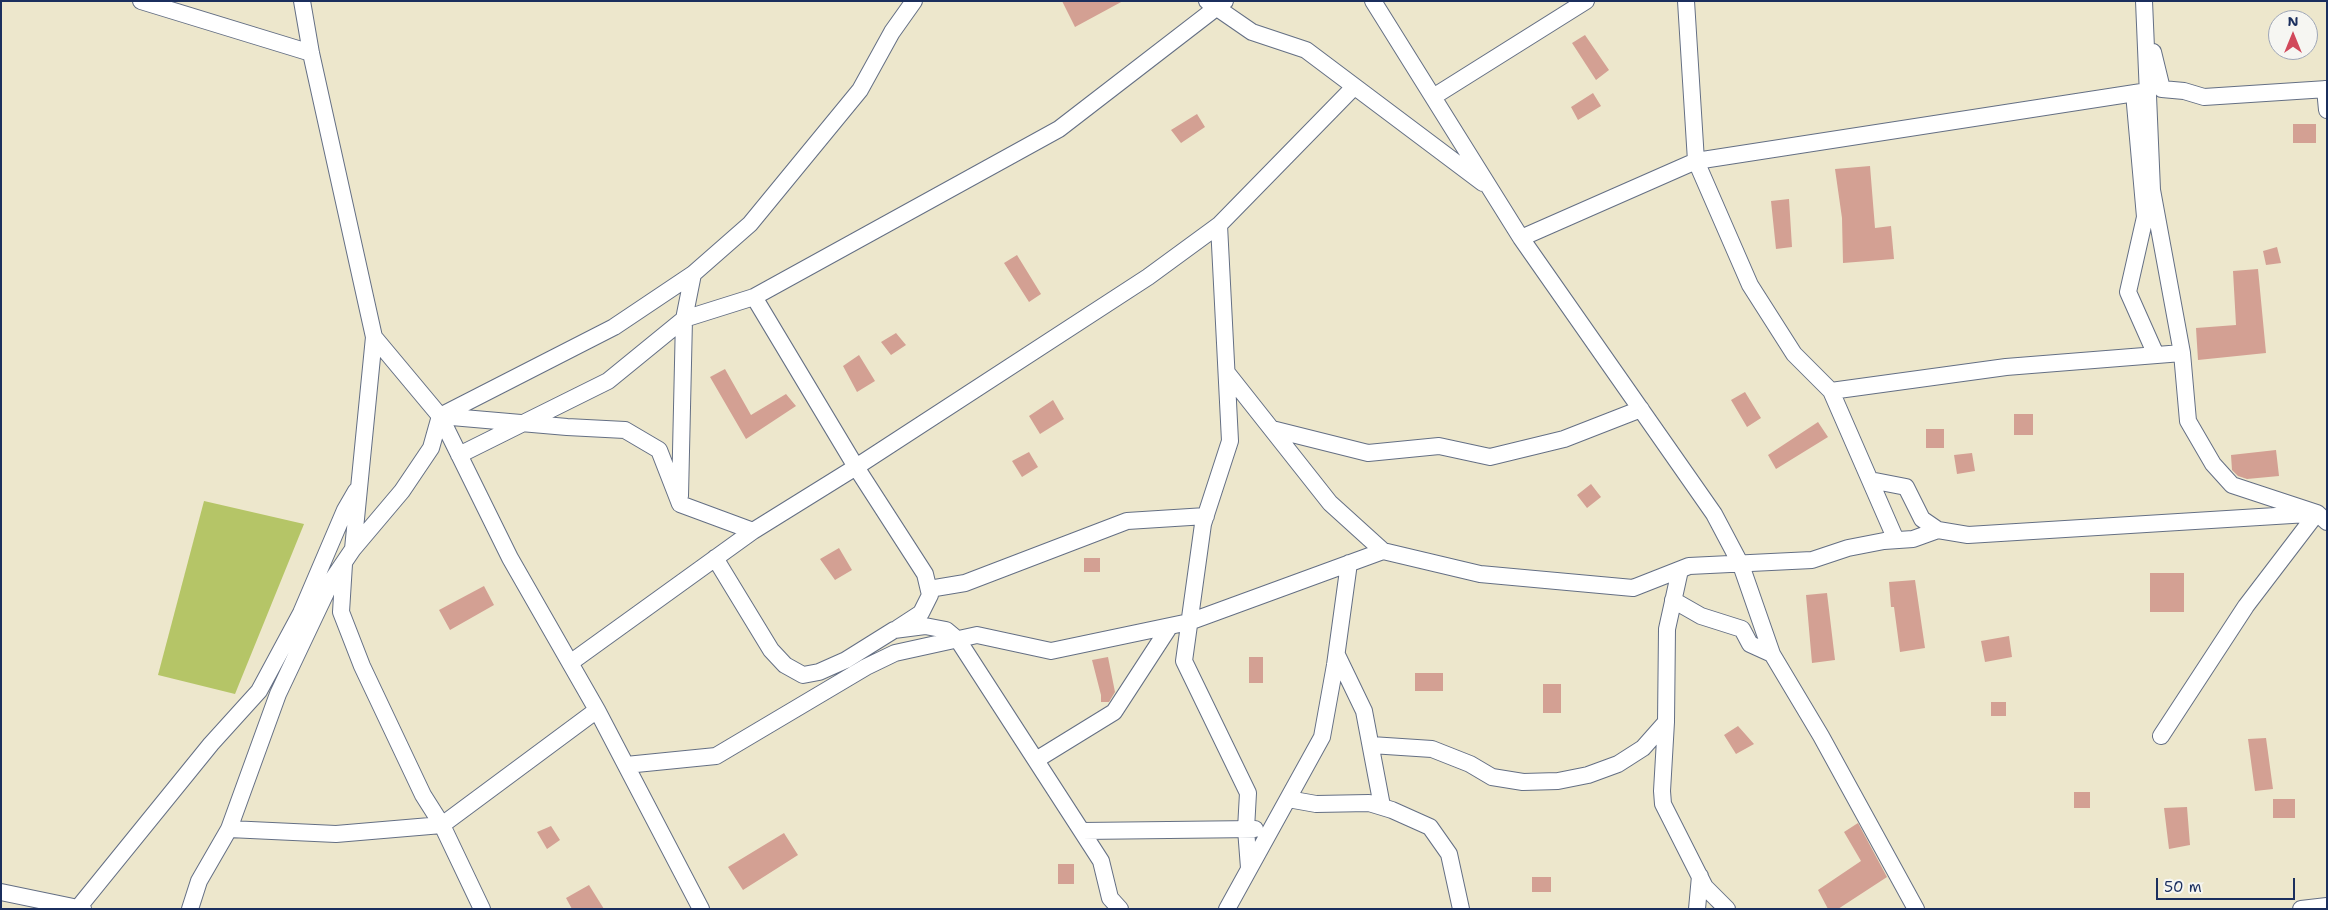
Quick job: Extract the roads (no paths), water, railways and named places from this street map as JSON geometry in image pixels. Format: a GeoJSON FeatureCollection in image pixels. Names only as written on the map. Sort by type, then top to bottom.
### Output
{"type":"FeatureCollection","features":[{"type":"Feature","properties":{"kind":"street"},"geometry":{"type":"LineString","coordinates":[[141,1],[310,53]]}},
{"type":"Feature","properties":{"kind":"street"},"geometry":{"type":"LineString","coordinates":[[190,909],[199,881],[229,829],[278,694],[332,580],[349,555],[402,491],[431,448],[440,416],[614,328],[693,274],[750,224],[860,90],[892,32],[914,1]]}},
{"type":"Feature","properties":{"kind":"street"},"geometry":{"type":"LineString","coordinates":[[1374,1],[1522,238],[1714,514],[1741,564],[1772,654],[1916,909]]}},
{"type":"Feature","properties":{"kind":"street"},"geometry":{"type":"LineString","coordinates":[[1433,97],[1587,1]]}},
{"type":"Feature","properties":{"kind":"street"},"geometry":{"type":"LineString","coordinates":[[1686,1],[1696,161],[1750,285],[1794,354],[1831,391],[1896,540]]}},
{"type":"Feature","properties":{"kind":"street"},"geometry":{"type":"LineString","coordinates":[[305,3],[310,53],[374,337],[359,485],[341,612],[362,666],[423,795],[442,825],[482,909]]}},
{"type":"Feature","properties":{"kind":"street"},"geometry":{"type":"LineString","coordinates":[[460,455],[608,381],[684,320],[754,297],[1059,129],[1215,3],[1252,32],[1306,50],[1491,189]]}},
{"type":"Feature","properties":{"kind":"street"},"geometry":{"type":"LineString","coordinates":[[2141,5],[2162,89],[2204,97],[2326,89],[2327,110]]}},
{"type":"Feature","properties":{"kind":"street"},"geometry":{"type":"LineString","coordinates":[[2141,5],[2141,92],[2145,216],[2128,292],[2156,355]]}},
{"type":"Feature","properties":{"kind":"street"},"geometry":{"type":"LineString","coordinates":[[570,663],[753,530],[856,467],[1148,277],[1219,225],[1354,87]]}},
{"type":"Feature","properties":{"kind":"street"},"geometry":{"type":"LineString","coordinates":[[1522,238],[1696,161],[2141,92]]}},
{"type":"Feature","properties":{"kind":"street"},"geometry":{"type":"LineString","coordinates":[[2141,92],[2152,190],[2182,353],[2188,421],[2214,464],[2232,485],[2323,514]]}},
{"type":"Feature","properties":{"kind":"street"},"geometry":{"type":"LineString","coordinates":[[1219,225],[1230,441],[1206,516],[1184,661],[1248,793],[1246,829],[1250,868]]}},
{"type":"Feature","properties":{"kind":"street"},"geometry":{"type":"LineString","coordinates":[[680,504],[684,320],[693,274]]}},
{"type":"Feature","properties":{"kind":"street"},"geometry":{"type":"LineString","coordinates":[[715,558],[771,650],[785,665],[803,674],[819,672],[846,660],[920,613],[930,595],[925,574],[856,467],[754,297]]}},
{"type":"Feature","properties":{"kind":"street"},"geometry":{"type":"LineString","coordinates":[[374,337],[440,416],[510,558],[597,710],[701,909]]}},
{"type":"Feature","properties":{"kind":"street"},"geometry":{"type":"LineString","coordinates":[[1831,391],[2006,367],[2182,353]]}},
{"type":"Feature","properties":{"kind":"street"},"geometry":{"type":"LineString","coordinates":[[1228,374],[1330,503],[1383,551],[1480,574],[1633,588],[1689,566],[1812,560],[1848,548],[1913,539],[1938,530]]}},
{"type":"Feature","properties":{"kind":"street"},"geometry":{"type":"LineString","coordinates":[[1272,428],[1368,453],[1439,446],[1490,457],[1564,439],[1640,409]]}},
{"type":"Feature","properties":{"kind":"street"},"geometry":{"type":"LineString","coordinates":[[440,416],[625,430],[659,450],[680,504],[753,530]]}},
{"type":"Feature","properties":{"kind":"street"},"geometry":{"type":"LineString","coordinates":[[1870,480],[1906,487],[1922,519],[1938,530],[1968,536],[2323,514]]}},
{"type":"Feature","properties":{"kind":"street"},"geometry":{"type":"LineString","coordinates":[[1,892],[81,908],[211,744],[259,691],[302,613],[345,510],[359,485]]}},
{"type":"Feature","properties":{"kind":"street"},"geometry":{"type":"LineString","coordinates":[[2161,736],[2246,606],[2323,514]]}},
{"type":"Feature","properties":{"kind":"street"},"geometry":{"type":"LineString","coordinates":[[929,589],[965,583],[1127,521],[1206,516]]}},
{"type":"Feature","properties":{"kind":"street"},"geometry":{"type":"LineString","coordinates":[[626,765],[716,756],[866,667],[895,653],[978,635],[1051,651],[1189,622],[1383,551]]}},
{"type":"Feature","properties":{"kind":"street"},"geometry":{"type":"LineString","coordinates":[[1227,909],[1322,737],[1337,655],[1349,563]]}},
{"type":"Feature","properties":{"kind":"street"},"geometry":{"type":"LineString","coordinates":[[1680,570],[1667,629],[1663,804],[1705,888],[1727,909]]}},
{"type":"Feature","properties":{"kind":"street"},"geometry":{"type":"LineString","coordinates":[[1673,600],[1701,616],[1742,629],[1750,644],[1772,654]]}},
{"type":"Feature","properties":{"kind":"street"},"geometry":{"type":"LineString","coordinates":[[894,630],[925,626],[946,630],[958,640],[1101,861],[1110,898],[1120,909]]}},
{"type":"Feature","properties":{"kind":"street"},"geometry":{"type":"LineString","coordinates":[[1036,760],[1114,712],[1170,626]]}},
{"type":"Feature","properties":{"kind":"street"},"geometry":{"type":"LineString","coordinates":[[1337,655],[1364,711],[1382,806]]}},
{"type":"Feature","properties":{"kind":"street"},"geometry":{"type":"LineString","coordinates":[[229,829],[336,834],[442,825],[597,710]]}},
{"type":"Feature","properties":{"kind":"street"},"geometry":{"type":"LineString","coordinates":[[1371,745],[1432,749],[1470,764],[1492,776],[1523,782],[1558,780],[1588,775],[1618,764],[1643,748],[1666,722]]}},
{"type":"Feature","properties":{"kind":"street"},"geometry":{"type":"LineString","coordinates":[[1288,799],[1316,804],[1370,803],[1382,806],[1430,827],[1449,854],[1461,909]]}},
{"type":"Feature","properties":{"kind":"street"},"geometry":{"type":"LineString","coordinates":[[1082,831],[1272,828]]}},
{"type":"Feature","properties":{"kind":"street"},"geometry":{"type":"LineString","coordinates":[[1697,909],[1700,876]]}},
{"type":"Feature","properties":{"kind":"street"},"geometry":{"type":"LineString","coordinates":[[2300,909],[2327,906]]}}]}
